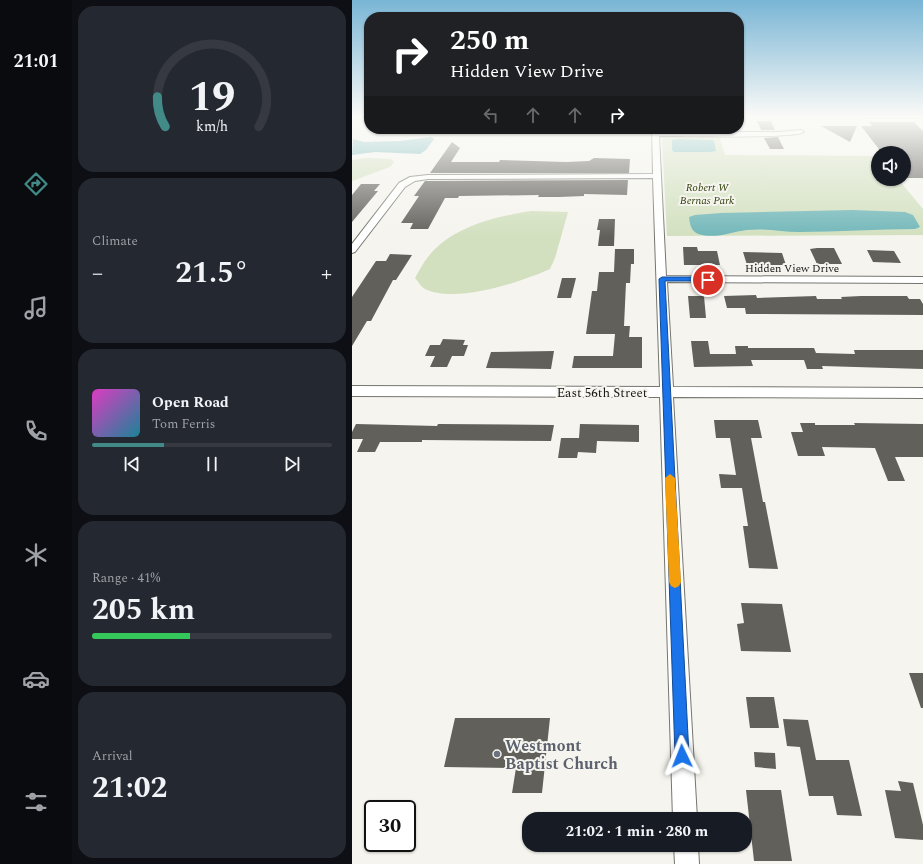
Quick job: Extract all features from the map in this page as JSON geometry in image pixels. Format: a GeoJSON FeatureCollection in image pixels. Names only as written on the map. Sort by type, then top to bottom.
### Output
{"type":"FeatureCollection","features":[{"type":"Feature","properties":{"kind":"street"},"geometry":{"type":"LineString","coordinates":[[657,156],[685,812]]}},
{"type":"Feature","properties":{"kind":"street"},"geometry":{"type":"LineString","coordinates":[[352,250],[400,187],[413,179],[428,177],[657,176]]}},
{"type":"Feature","properties":{"kind":"street","name":"Hidden View Drive"},"geometry":{"type":"LineString","coordinates":[[662,279],[923,280]]}},
{"type":"Feature","properties":{"kind":"street","name":"East 56th Street"},"geometry":{"type":"LineString","coordinates":[[352,391],[923,393]]}},
{"type":"Feature","properties":{"kind":"street"},"geometry":{"type":"LineString","coordinates":[[686,852],[687,864]]}},
{"type":"Feature","properties":{"kind":"green space","name":"Robert W Bernas Park"},"geometry":{"type":"Polygon","coordinates":[[[663,156],[871,156],[871,186],[904,186],[923,209],[923,235],[667,236],[663,156]]]}},
{"type":"Feature","properties":{"kind":"green space"},"geometry":{"type":"Polygon","coordinates":[[[367,158],[391,159],[394,162],[390,167],[352,181],[352,160],[367,158]]]}},
{"type":"Feature","properties":{"kind":"green space"},"geometry":{"type":"Polygon","coordinates":[[[532,211],[568,212],[555,258],[550,269],[523,280],[488,290],[471,293],[438,293],[425,289],[415,278],[428,257],[449,238],[490,220],[532,211]]]}},
{"type":"Feature","properties":{"kind":"water"},"geometry":{"type":"Polygon","coordinates":[[[852,210],[905,212],[913,215],[920,227],[915,229],[814,232],[753,230],[708,236],[696,233],[694,231],[691,227],[689,217],[695,215],[721,213],[852,210]]]}},
{"type":"Feature","properties":{"kind":"building"},"geometry":{"type":"Polygon","coordinates":[[[442,156],[455,156],[451,162],[499,162],[500,160],[566,162],[589,161],[594,158],[630,159],[629,173],[430,173],[442,156]]]}},
{"type":"Feature","properties":{"kind":"building"},"geometry":{"type":"Polygon","coordinates":[[[911,156],[923,156],[923,178],[911,178],[911,156]]]}},
{"type":"Feature","properties":{"kind":"building"},"geometry":{"type":"Polygon","coordinates":[[[628,180],[627,195],[584,194],[584,196],[559,197],[538,197],[539,195],[459,196],[458,198],[445,198],[428,229],[410,229],[413,223],[401,223],[419,196],[414,196],[425,181],[628,180]]]}},
{"type":"Feature","properties":{"kind":"building"},"geometry":{"type":"Polygon","coordinates":[[[361,184],[380,184],[374,191],[378,191],[352,222],[352,195],[361,184]]]}},
{"type":"Feature","properties":{"kind":"building"},"geometry":{"type":"Polygon","coordinates":[[[599,219],[615,219],[614,246],[598,246],[600,230],[597,230],[599,219]]]}},
{"type":"Feature","properties":{"kind":"building"},"geometry":{"type":"Polygon","coordinates":[[[683,247],[697,247],[698,251],[717,251],[720,265],[684,265],[683,247]]]}},
{"type":"Feature","properties":{"kind":"building"},"geometry":{"type":"Polygon","coordinates":[[[834,248],[842,264],[817,264],[810,249],[834,248]]]}},
{"type":"Feature","properties":{"kind":"building"},"geometry":{"type":"Polygon","coordinates":[[[615,249],[634,249],[634,264],[631,264],[630,283],[626,283],[624,326],[630,326],[629,337],[642,337],[642,368],[572,368],[574,356],[613,356],[615,334],[586,334],[592,291],[597,291],[599,272],[614,272],[615,249]]]}},
{"type":"Feature","properties":{"kind":"building"},"geometry":{"type":"Polygon","coordinates":[[[867,250],[894,251],[901,263],[873,262],[867,250]]]}},
{"type":"Feature","properties":{"kind":"building"},"geometry":{"type":"Polygon","coordinates":[[[743,252],[782,253],[786,265],[747,265],[743,252]]]}},
{"type":"Feature","properties":{"kind":"building"},"geometry":{"type":"Polygon","coordinates":[[[390,254],[412,255],[396,280],[393,280],[371,321],[367,321],[352,346],[352,297],[376,261],[386,261],[390,254]]]}},
{"type":"Feature","properties":{"kind":"building"},"geometry":{"type":"Polygon","coordinates":[[[562,278],[576,278],[571,298],[557,298],[562,278]]]}},
{"type":"Feature","properties":{"kind":"building"},"geometry":{"type":"Polygon","coordinates":[[[756,295],[757,298],[816,296],[817,299],[842,299],[841,297],[861,296],[907,296],[909,299],[920,299],[923,304],[923,315],[746,314],[745,308],[727,308],[724,296],[756,295]]]}},
{"type":"Feature","properties":{"kind":"building"},"geometry":{"type":"Polygon","coordinates":[[[688,296],[704,296],[706,318],[690,318],[688,296]]]}},
{"type":"Feature","properties":{"kind":"building"},"geometry":{"type":"Polygon","coordinates":[[[443,339],[465,340],[463,345],[468,345],[464,356],[452,356],[447,367],[430,367],[435,356],[425,356],[430,345],[440,345],[443,339]]]}},
{"type":"Feature","properties":{"kind":"building"},"geometry":{"type":"Polygon","coordinates":[[[691,341],[708,341],[710,354],[736,354],[735,346],[748,346],[748,348],[814,348],[816,353],[855,354],[854,350],[923,350],[923,369],[822,366],[823,369],[807,369],[804,360],[751,360],[753,366],[694,367],[691,341]]]}},
{"type":"Feature","properties":{"kind":"building"},"geometry":{"type":"Polygon","coordinates":[[[554,351],[551,369],[486,368],[491,352],[554,351]]]}},
{"type":"Feature","properties":{"kind":"building"},"geometry":{"type":"Polygon","coordinates":[[[714,420],[758,420],[762,438],[751,438],[778,569],[749,568],[743,526],[748,526],[742,488],[721,488],[719,474],[736,475],[730,438],[716,438],[714,420]]]}},
{"type":"Feature","properties":{"kind":"building"},"geometry":{"type":"Polygon","coordinates":[[[800,423],[815,423],[815,425],[855,425],[854,423],[923,424],[923,457],[895,457],[905,481],[888,481],[875,448],[822,447],[825,456],[798,456],[791,432],[803,432],[800,423]]]}},
{"type":"Feature","properties":{"kind":"building"},"geometry":{"type":"Polygon","coordinates":[[[356,424],[437,426],[438,424],[554,425],[551,441],[422,440],[422,442],[380,442],[375,452],[357,452],[363,439],[352,439],[352,432],[356,424]]]}},
{"type":"Feature","properties":{"kind":"building"},"geometry":{"type":"Polygon","coordinates":[[[580,424],[639,425],[639,442],[597,441],[596,453],[578,452],[577,458],[558,458],[561,438],[579,438],[580,424]]]}},
{"type":"Feature","properties":{"kind":"building"},"geometry":{"type":"Polygon","coordinates":[[[741,603],[782,604],[791,652],[741,651],[737,624],[744,623],[741,603]]]}},
{"type":"Feature","properties":{"kind":"building"},"geometry":{"type":"Polygon","coordinates":[[[909,673],[923,673],[923,708],[921,708],[909,673]]]}},
{"type":"Feature","properties":{"kind":"building"},"geometry":{"type":"Polygon","coordinates":[[[746,697],[774,697],[779,728],[750,728],[746,697]]]}},
{"type":"Feature","properties":{"kind":"building","name":"Westmont Baptist Church"},"geometry":{"type":"Polygon","coordinates":[[[455,718],[550,718],[542,793],[512,793],[516,768],[444,767],[455,718]]]}},
{"type":"Feature","properties":{"kind":"building"},"geometry":{"type":"Polygon","coordinates":[[[783,719],[808,720],[816,760],[849,760],[862,816],[837,815],[833,796],[809,796],[800,747],[787,746],[783,719]]]}},
{"type":"Feature","properties":{"kind":"building"},"geometry":{"type":"Polygon","coordinates":[[[754,752],[775,753],[776,769],[755,767],[754,752]]]}},
{"type":"Feature","properties":{"kind":"building"},"geometry":{"type":"Polygon","coordinates":[[[898,781],[913,783],[923,825],[923,840],[895,838],[885,790],[901,791],[898,781]]]}},
{"type":"Feature","properties":{"kind":"building"},"geometry":{"type":"Polygon","coordinates":[[[746,790],[781,790],[792,861],[754,861],[752,843],[752,812],[748,812],[746,790]]]}},
{"type":"Feature","properties":{"kind":"slow traffic"},"geometry":{"type":"LineString","coordinates":[[670,478],[675,582]]}},
{"type":"Feature","properties":{"kind":"place","name":"Westmont Baptist Church"},"geometry":{"type":"Point","coordinates":[497,754]}},
{"type":"Feature","properties":{"kind":"route"},"geometry":{"type":"LineString","coordinates":[[682,756],[662,279],[708,280]]}}]}
